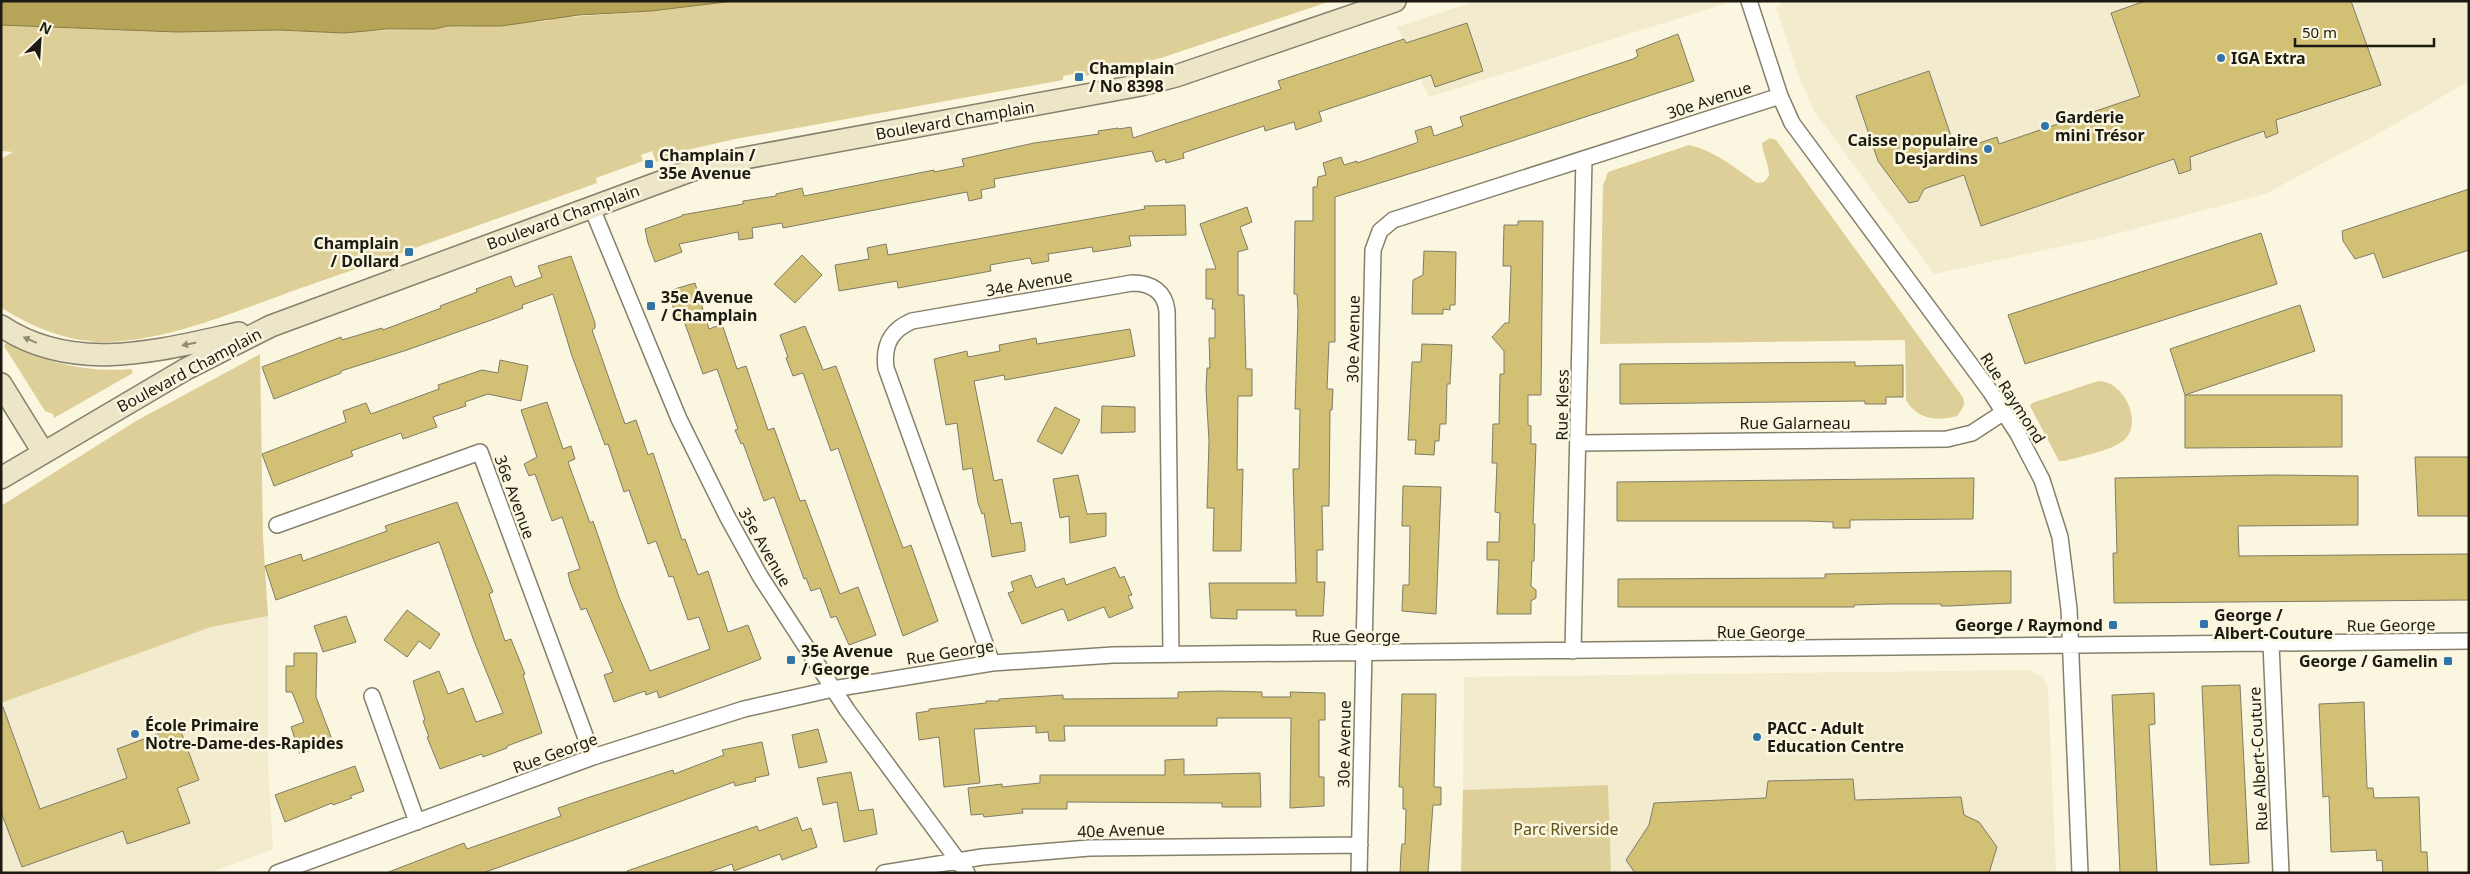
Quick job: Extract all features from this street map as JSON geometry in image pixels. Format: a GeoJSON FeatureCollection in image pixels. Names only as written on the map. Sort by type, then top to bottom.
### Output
{"type":"FeatureCollection","features":[{"type":"Feature","properties":{"kind":"main road","name":"Boulevard Champlain"},"geometry":{"type":"LineString","coordinates":[[1,478],[186,368],[271,326],[591,206],[690,171],[723,162],[1141,85],[1176,76],[1395,1]]}},
{"type":"Feature","properties":{"kind":"main road"},"geometry":{"type":"LineString","coordinates":[[1,326],[32,341],[57,349],[106,356],[133,355],[271,326]]}},
{"type":"Feature","properties":{"kind":"main road"},"geometry":{"type":"LineString","coordinates":[[1,384],[43,452]]}},
{"type":"Feature","properties":{"kind":"street","name":"Rue Raymond"},"geometry":{"type":"LineString","coordinates":[[1750,1],[1780,96],[1792,122],[1901,267],[2004,412],[2042,480],[2052,508],[2065,568],[2080,873]]}},
{"type":"Feature","properties":{"kind":"street","name":"30e Avenue"},"geometry":{"type":"LineString","coordinates":[[1359,873],[1373,250],[1380,231],[1393,220],[1780,96]]}},
{"type":"Feature","properties":{"kind":"street","name":"Rue Kless"},"geometry":{"type":"LineString","coordinates":[[1573,651],[1584,159]]}},
{"type":"Feature","properties":{"kind":"street","name":"35e Avenue"},"geometry":{"type":"LineString","coordinates":[[591,206],[656,369],[706,476],[760,576],[833,689],[963,866]]}},
{"type":"Feature","properties":{"kind":"street","name":"34e Avenue"},"geometry":{"type":"LineString","coordinates":[[992,663],[886,368],[885,348],[894,331],[912,321],[1132,283],[1143,283],[1157,289],[1166,302],[1167,311],[1171,654]]}},
{"type":"Feature","properties":{"kind":"street","name":"Rue Galarneau"},"geometry":{"type":"LineString","coordinates":[[1578,443],[1947,439],[1972,432],[2004,412]]}},
{"type":"Feature","properties":{"kind":"street","name":"36e Avenue"},"geometry":{"type":"LineString","coordinates":[[277,525],[480,452],[593,757]]}},
{"type":"Feature","properties":{"kind":"street","name":"Rue George"},"geometry":{"type":"LineString","coordinates":[[277,873],[593,757],[744,709],[833,689],[992,663],[1055,658],[1171,654],[1364,654],[2469,641]]}},
{"type":"Feature","properties":{"kind":"street","name":"Rue Albert-Couture"},"geometry":{"type":"LineString","coordinates":[[2271,644],[2281,873]]}},
{"type":"Feature","properties":{"kind":"street"},"geometry":{"type":"LineString","coordinates":[[372,696],[417,822]]}},
{"type":"Feature","properties":{"kind":"street","name":"40e Avenue"},"geometry":{"type":"LineString","coordinates":[[884,873],[963,866],[1089,848],[1360,845]]}},
{"type":"Feature","properties":{"kind":"shaded area"},"geometry":{"type":"Polygon","coordinates":[[[1,1],[734,1],[651,11],[579,15],[501,26],[447,26],[435,29],[387,29],[344,33],[279,30],[177,32],[1,25],[1,1]]]}},
{"type":"Feature","properties":{"kind":"shaded area"},"geometry":{"type":"Polygon","coordinates":[[[1476,1],[1723,1],[1724,4],[1429,97],[1397,27],[1476,1]]]}},
{"type":"Feature","properties":{"kind":"shaded area"},"geometry":{"type":"Polygon","coordinates":[[[1780,1],[2469,1],[2469,81],[2378,134],[2265,194],[2104,237],[1934,274],[1814,111],[1798,74],[1776,7],[1781,5],[1780,1]]]}},
{"type":"Feature","properties":{"kind":"shaded area","name":"École Primaire Notre-Dame-des-Rapides"},"geometry":{"type":"Polygon","coordinates":[[[268,616],[268,764],[273,849],[209,873],[1,873],[1,703],[211,627],[268,616]]]}},
{"type":"Feature","properties":{"kind":"shaded area","name":"PACC - Adult Education Centre"},"geometry":{"type":"Polygon","coordinates":[[[2029,670],[2043,677],[2048,689],[2056,873],[1611,873],[1608,785],[1463,790],[1464,677],[2029,670]]]}},
{"type":"Feature","properties":{"kind":"green space"},"geometry":{"type":"Polygon","coordinates":[[[734,1],[1331,1],[1161,58],[1086,76],[1085,72],[1063,76],[1063,80],[735,139],[687,150],[656,162],[652,151],[641,155],[643,161],[596,178],[597,183],[233,313],[160,335],[111,342],[83,340],[39,328],[1,307],[1,159],[13,152],[1,151],[1,25],[177,32],[279,30],[323,32],[435,29],[447,26],[463,27],[546,21],[556,18],[651,11],[734,1]]]}},
{"type":"Feature","properties":{"kind":"green space"},"geometry":{"type":"Polygon","coordinates":[[[1770,138],[1776,140],[1962,396],[1964,404],[1957,416],[1935,419],[1921,415],[1910,406],[1906,400],[1905,340],[1600,344],[1603,186],[1608,172],[1689,145],[1708,151],[1757,183],[1764,182],[1769,176],[1762,143],[1770,138]]]}},
{"type":"Feature","properties":{"kind":"green space"},"geometry":{"type":"Polygon","coordinates":[[[6,343],[36,356],[67,365],[115,370],[131,369],[133,373],[54,418],[53,414],[45,411],[4,346],[6,343]]]}},
{"type":"Feature","properties":{"kind":"green space"},"geometry":{"type":"Polygon","coordinates":[[[260,354],[263,537],[268,616],[211,627],[1,703],[1,506],[136,421],[260,354]]]}},
{"type":"Feature","properties":{"kind":"green space"},"geometry":{"type":"Polygon","coordinates":[[[2098,381],[2108,383],[2123,396],[2131,415],[2132,424],[2129,434],[2123,441],[2111,448],[2059,461],[2030,406],[2032,403],[2098,381]]]}},
{"type":"Feature","properties":{"kind":"green space","name":"Parc Riverside"},"geometry":{"type":"Polygon","coordinates":[[[1608,785],[1611,873],[1461,873],[1463,790],[1608,785]]]}},
{"type":"Feature","properties":{"kind":"building"},"geometry":{"type":"Polygon","coordinates":[[[2145,1],[2351,1],[2381,85],[2276,120],[2278,133],[2266,138],[2264,131],[2190,157],[2191,170],[2179,174],[2174,159],[1981,226],[1964,175],[1924,189],[1918,201],[1909,203],[1878,161],[1856,96],[1929,71],[1956,151],[1997,137],[1999,144],[2140,96],[2111,13],[2145,1]]]}},
{"type":"Feature","properties":{"kind":"building"},"geometry":{"type":"Polygon","coordinates":[[[1467,23],[1483,71],[1435,87],[1431,75],[1319,112],[1322,121],[1296,130],[1294,122],[1265,131],[1264,126],[1183,153],[1184,158],[1166,163],[1165,159],[1156,162],[1152,151],[994,179],[995,187],[981,190],[982,198],[969,201],[967,192],[783,228],[782,223],[752,228],[753,238],[739,240],[738,232],[679,244],[682,252],[655,262],[648,243],[645,229],[682,215],[743,204],[743,201],[776,196],[776,194],[802,188],[804,196],[934,170],[934,172],[964,166],[962,159],[1034,143],[1099,134],[1098,131],[1131,127],[1133,138],[1281,89],[1278,81],[1404,39],[1406,43],[1467,23]]]}},
{"type":"Feature","properties":{"kind":"building"},"geometry":{"type":"Polygon","coordinates":[[[1678,34],[1694,81],[1473,154],[1335,197],[1335,342],[1329,342],[1327,389],[1333,389],[1332,410],[1330,410],[1329,506],[1322,506],[1323,550],[1317,550],[1317,582],[1325,582],[1323,616],[1296,616],[1296,610],[1237,610],[1237,619],[1211,618],[1209,583],[1296,583],[1293,469],[1299,469],[1300,409],[1295,409],[1298,311],[1297,294],[1294,294],[1295,221],[1313,221],[1313,187],[1317,187],[1318,177],[1326,175],[1323,163],[1341,157],[1344,165],[1357,161],[1357,163],[1416,143],[1418,141],[1415,131],[1431,126],[1434,136],[1463,126],[1460,117],[1633,59],[1638,56],[1636,50],[1678,34]]]}},
{"type":"Feature","properties":{"kind":"building"},"geometry":{"type":"Polygon","coordinates":[[[2469,189],[2469,250],[2383,278],[2374,253],[2355,259],[2343,241],[2342,231],[2469,189]]]}},
{"type":"Feature","properties":{"kind":"building"},"geometry":{"type":"Polygon","coordinates":[[[1185,205],[1186,235],[1129,236],[1131,246],[1093,252],[1092,247],[1048,254],[1049,261],[1032,264],[1030,258],[990,265],[991,271],[898,288],[897,281],[839,291],[835,265],[869,259],[867,248],[886,244],[888,255],[1145,209],[1144,206],[1185,205]]]}},
{"type":"Feature","properties":{"kind":"building"},"geometry":{"type":"Polygon","coordinates":[[[1247,207],[1252,222],[1240,227],[1248,249],[1238,252],[1238,295],[1244,295],[1246,369],[1252,369],[1252,396],[1238,396],[1237,470],[1243,469],[1241,551],[1213,551],[1214,508],[1207,508],[1209,441],[1206,389],[1207,368],[1210,368],[1209,338],[1215,338],[1215,309],[1212,309],[1213,299],[1206,299],[1206,269],[1216,269],[1200,224],[1247,207]]]}},
{"type":"Feature","properties":{"kind":"building"},"geometry":{"type":"Polygon","coordinates":[[[1518,221],[1543,221],[1541,395],[1528,395],[1528,425],[1531,426],[1531,444],[1536,444],[1533,524],[1535,524],[1534,561],[1532,561],[1531,586],[1536,590],[1536,598],[1531,601],[1531,614],[1497,614],[1499,560],[1487,560],[1487,542],[1499,542],[1500,513],[1495,512],[1497,463],[1492,463],[1493,424],[1499,424],[1500,374],[1504,374],[1504,351],[1492,337],[1505,323],[1509,323],[1511,266],[1503,266],[1504,225],[1518,225],[1518,221]]]}},
{"type":"Feature","properties":{"kind":"building"},"geometry":{"type":"Polygon","coordinates":[[[2261,233],[2277,284],[2025,364],[2008,315],[2261,233]]]}},
{"type":"Feature","properties":{"kind":"building"},"geometry":{"type":"Polygon","coordinates":[[[1424,251],[1456,252],[1455,305],[1450,305],[1450,310],[1443,309],[1443,314],[1412,314],[1413,280],[1423,275],[1424,251]]]}},
{"type":"Feature","properties":{"kind":"building"},"geometry":{"type":"Polygon","coordinates":[[[802,255],[822,275],[795,303],[774,284],[802,255]]]}},
{"type":"Feature","properties":{"kind":"building"},"geometry":{"type":"Polygon","coordinates":[[[571,256],[595,323],[595,328],[592,330],[625,424],[636,420],[648,455],[653,453],[682,540],[685,539],[698,575],[708,571],[728,632],[748,625],[761,659],[659,698],[657,691],[646,695],[645,691],[614,702],[604,675],[613,672],[586,608],[581,610],[570,582],[568,573],[580,569],[562,517],[552,521],[535,474],[529,476],[524,464],[537,457],[521,410],[547,402],[563,449],[571,446],[575,459],[568,462],[590,523],[593,521],[619,597],[650,671],[710,649],[699,617],[688,620],[673,576],[669,577],[656,541],[648,544],[629,490],[624,492],[608,444],[605,445],[572,356],[553,294],[522,305],[523,308],[497,318],[341,371],[341,373],[274,399],[262,367],[341,337],[342,340],[382,328],[383,330],[441,308],[440,306],[477,292],[476,289],[511,276],[515,287],[542,277],[538,266],[571,256]]]}},
{"type":"Feature","properties":{"kind":"building"},"geometry":{"type":"Polygon","coordinates":[[[695,283],[709,329],[722,324],[737,369],[746,366],[768,430],[774,428],[800,501],[805,500],[840,594],[858,587],[876,635],[849,645],[836,616],[831,618],[820,588],[811,591],[806,578],[804,579],[774,497],[764,501],[743,443],[741,444],[735,430],[738,429],[717,369],[703,374],[684,321],[680,322],[676,310],[674,310],[668,291],[695,283]]]}},
{"type":"Feature","properties":{"kind":"building"},"geometry":{"type":"Polygon","coordinates":[[[2300,305],[2315,351],[2185,395],[2170,349],[2300,305]]]}},
{"type":"Feature","properties":{"kind":"building"},"geometry":{"type":"Polygon","coordinates":[[[805,326],[823,370],[836,366],[903,548],[911,545],[938,621],[903,636],[838,448],[831,451],[803,373],[793,376],[786,358],[788,357],[780,335],[805,326]]]}},
{"type":"Feature","properties":{"kind":"building"},"geometry":{"type":"Polygon","coordinates":[[[1130,329],[1135,356],[1005,380],[1004,375],[974,381],[994,481],[1002,479],[1011,524],[1021,522],[1025,544],[1025,551],[992,557],[984,513],[982,514],[978,503],[972,468],[963,470],[957,423],[946,425],[934,359],[967,351],[968,357],[1000,351],[999,345],[1036,338],[1037,344],[1130,329]]]}},
{"type":"Feature","properties":{"kind":"building"},"geometry":{"type":"Polygon","coordinates":[[[1422,344],[1452,345],[1450,384],[1447,384],[1446,424],[1440,424],[1439,441],[1435,441],[1434,455],[1415,454],[1416,440],[1408,440],[1412,362],[1421,362],[1422,344]]]}},
{"type":"Feature","properties":{"kind":"building"},"geometry":{"type":"Polygon","coordinates":[[[500,360],[528,366],[521,401],[488,394],[465,402],[466,406],[433,417],[437,427],[403,439],[401,433],[351,451],[353,456],[274,486],[262,454],[346,422],[343,411],[366,403],[371,414],[439,389],[438,385],[482,370],[498,373],[500,360]]]}},
{"type":"Feature","properties":{"kind":"building"},"geometry":{"type":"Polygon","coordinates":[[[1855,362],[1855,366],[1903,365],[1903,397],[1886,397],[1886,404],[1865,404],[1865,401],[1620,404],[1620,364],[1855,362]]]}},
{"type":"Feature","properties":{"kind":"building"},"geometry":{"type":"Polygon","coordinates":[[[2185,395],[2342,395],[2342,447],[2185,448],[2185,395]]]}},
{"type":"Feature","properties":{"kind":"building"},"geometry":{"type":"Polygon","coordinates":[[[1102,406],[1135,407],[1135,432],[1101,433],[1102,406]]]}},
{"type":"Feature","properties":{"kind":"building"},"geometry":{"type":"Polygon","coordinates":[[[1055,407],[1080,420],[1062,454],[1037,441],[1055,407]]]}},
{"type":"Feature","properties":{"kind":"building"},"geometry":{"type":"Polygon","coordinates":[[[2415,457],[2469,457],[2469,516],[2418,516],[2415,457]]]}},
{"type":"Feature","properties":{"kind":"building"},"geometry":{"type":"Polygon","coordinates":[[[1078,475],[1087,514],[1106,513],[1106,536],[1070,543],[1069,516],[1060,518],[1053,479],[1078,475]]]}},
{"type":"Feature","properties":{"kind":"building"},"geometry":{"type":"Polygon","coordinates":[[[2273,475],[2358,476],[2358,525],[2238,526],[2239,556],[2469,554],[2469,600],[2114,603],[2113,553],[2117,553],[2115,478],[2273,475]]]}},
{"type":"Feature","properties":{"kind":"building"},"geometry":{"type":"Polygon","coordinates":[[[1974,478],[1973,519],[1850,520],[1850,528],[1833,528],[1833,522],[1807,521],[1617,521],[1617,482],[1974,478]]]}},
{"type":"Feature","properties":{"kind":"building"},"geometry":{"type":"Polygon","coordinates":[[[1403,486],[1441,487],[1436,614],[1402,611],[1403,585],[1409,585],[1410,526],[1402,526],[1403,486]]]}},
{"type":"Feature","properties":{"kind":"building"},"geometry":{"type":"Polygon","coordinates":[[[457,502],[493,592],[489,594],[505,641],[511,639],[525,674],[523,675],[542,733],[483,757],[482,754],[440,769],[427,737],[429,737],[423,721],[425,720],[413,681],[439,671],[448,694],[463,688],[476,722],[503,713],[474,641],[439,542],[276,600],[265,566],[301,554],[303,561],[387,531],[385,526],[457,502]]]}},
{"type":"Feature","properties":{"kind":"building"},"geometry":{"type":"Polygon","coordinates":[[[1115,567],[1120,578],[1124,576],[1132,595],[1128,596],[1133,608],[1109,618],[1104,607],[1068,621],[1062,609],[1022,624],[1008,593],[1014,591],[1011,582],[1031,575],[1036,588],[1064,578],[1066,585],[1115,567]]]}},
{"type":"Feature","properties":{"kind":"building"},"geometry":{"type":"Polygon","coordinates":[[[2011,571],[2011,603],[1950,606],[1941,606],[1941,604],[1888,604],[1854,605],[1854,607],[1618,607],[1618,579],[1825,578],[1825,574],[2011,571]]]}},
{"type":"Feature","properties":{"kind":"building"},"geometry":{"type":"Polygon","coordinates":[[[407,610],[440,634],[430,649],[419,641],[407,657],[384,640],[407,610]]]}},
{"type":"Feature","properties":{"kind":"building"},"geometry":{"type":"Polygon","coordinates":[[[346,616],[356,642],[323,652],[314,626],[346,616]]]}},
{"type":"Feature","properties":{"kind":"building"},"geometry":{"type":"Polygon","coordinates":[[[294,653],[317,653],[316,697],[333,742],[300,754],[291,727],[304,722],[292,692],[286,692],[286,666],[294,666],[294,653]]]}},
{"type":"Feature","properties":{"kind":"building"},"geometry":{"type":"Polygon","coordinates":[[[2240,685],[2249,863],[2210,865],[2202,686],[2240,685]]]}},
{"type":"Feature","properties":{"kind":"building"},"geometry":{"type":"Polygon","coordinates":[[[1178,692],[1262,692],[1262,697],[1291,697],[1290,692],[1325,693],[1325,720],[1319,720],[1319,777],[1324,777],[1324,806],[1290,808],[1291,718],[1217,718],[1217,726],[1064,726],[1065,741],[1049,741],[1048,732],[1036,733],[1036,726],[974,729],[980,783],[944,787],[939,737],[919,740],[916,713],[929,711],[929,709],[986,703],[986,701],[999,701],[999,699],[1063,695],[1063,699],[1178,698],[1178,692]]]}},
{"type":"Feature","properties":{"kind":"building"},"geometry":{"type":"Polygon","coordinates":[[[2154,693],[2155,724],[2149,725],[2157,873],[2120,873],[2112,695],[2154,693]]]}},
{"type":"Feature","properties":{"kind":"building"},"geometry":{"type":"Polygon","coordinates":[[[1402,694],[1436,694],[1434,787],[1441,787],[1441,805],[1433,805],[1428,873],[1400,873],[1402,844],[1405,844],[1406,809],[1403,809],[1403,787],[1399,787],[1402,694]]]}},
{"type":"Feature","properties":{"kind":"building"},"geometry":{"type":"Polygon","coordinates":[[[2364,702],[2367,788],[2373,788],[2374,798],[2419,797],[2421,852],[2427,852],[2428,873],[2383,873],[2382,860],[2377,861],[2376,850],[2331,852],[2329,796],[2323,797],[2319,704],[2364,702]]]}},
{"type":"Feature","properties":{"kind":"building"},"geometry":{"type":"Polygon","coordinates":[[[1,707],[3,707],[40,809],[127,778],[117,749],[179,726],[199,780],[177,788],[190,823],[127,844],[123,831],[22,867],[1,812],[1,707]]]}},
{"type":"Feature","properties":{"kind":"building"},"geometry":{"type":"Polygon","coordinates":[[[818,729],[827,762],[799,768],[792,735],[818,729]]]}},
{"type":"Feature","properties":{"kind":"building"},"geometry":{"type":"Polygon","coordinates":[[[762,742],[769,775],[755,778],[756,781],[735,786],[734,782],[483,873],[386,873],[464,843],[467,849],[561,816],[558,808],[673,770],[674,774],[724,755],[722,750],[762,742]]]}},
{"type":"Feature","properties":{"kind":"building"},"geometry":{"type":"Polygon","coordinates":[[[1184,759],[1184,775],[1260,773],[1261,807],[1222,807],[1222,803],[1067,802],[1067,809],[1022,809],[1023,813],[984,817],[983,814],[971,815],[968,788],[1002,784],[1002,787],[1040,783],[1040,775],[1165,775],[1165,760],[1184,759]]]}},
{"type":"Feature","properties":{"kind":"building"},"geometry":{"type":"Polygon","coordinates":[[[355,766],[364,791],[350,796],[352,798],[333,805],[332,803],[285,822],[275,795],[355,766]]]}},
{"type":"Feature","properties":{"kind":"building"},"geometry":{"type":"Polygon","coordinates":[[[851,772],[859,811],[873,809],[877,834],[844,842],[837,802],[823,805],[817,778],[851,772]]]}},
{"type":"Feature","properties":{"kind":"building"},"geometry":{"type":"Polygon","coordinates":[[[1853,779],[1855,800],[1961,797],[1964,815],[1979,822],[1997,847],[1989,873],[1635,873],[1626,860],[1649,825],[1654,803],[1766,798],[1768,781],[1853,779]]]}},
{"type":"Feature","properties":{"kind":"building"},"geometry":{"type":"Polygon","coordinates":[[[797,817],[802,831],[811,828],[817,847],[782,860],[780,854],[734,871],[732,864],[707,873],[627,873],[627,871],[757,826],[759,831],[797,817]]]}},
{"type":"Feature","properties":{"kind":"place","name":"IGA Extra"},"geometry":{"type":"Point","coordinates":[2221,58]}},
{"type":"Feature","properties":{"kind":"place","name":"Champlain / No 8398"},"geometry":{"type":"Point","coordinates":[1079,77]}},
{"type":"Feature","properties":{"kind":"place","name":"Garderie mini Trésor"},"geometry":{"type":"Point","coordinates":[2045,126]}},
{"type":"Feature","properties":{"kind":"place","name":"Caisse populaire Desjardins"},"geometry":{"type":"Point","coordinates":[1988,149]}},
{"type":"Feature","properties":{"kind":"place","name":"Champlain / 35e Avenue"},"geometry":{"type":"Point","coordinates":[649,164]}},
{"type":"Feature","properties":{"kind":"place","name":"Champlain / Dollard"},"geometry":{"type":"Point","coordinates":[409,252]}},
{"type":"Feature","properties":{"kind":"place","name":"35e Avenue / Champlain"},"geometry":{"type":"Point","coordinates":[651,306]}},
{"type":"Feature","properties":{"kind":"place","name":"George / Albert-Couture"},"geometry":{"type":"Point","coordinates":[2204,624]}},
{"type":"Feature","properties":{"kind":"place","name":"George / Raymond"},"geometry":{"type":"Point","coordinates":[2113,625]}},
{"type":"Feature","properties":{"kind":"place","name":"35e Avenue / George"},"geometry":{"type":"Point","coordinates":[791,660]}},
{"type":"Feature","properties":{"kind":"place","name":"George / Gamelin"},"geometry":{"type":"Point","coordinates":[2448,661]}},
{"type":"Feature","properties":{"kind":"place","name":"École Primaire Notre-Dame-des-Rapides"},"geometry":{"type":"Point","coordinates":[135,734]}},
{"type":"Feature","properties":{"kind":"place","name":"PACC - Adult Education Centre"},"geometry":{"type":"Point","coordinates":[1757,737]}}]}
